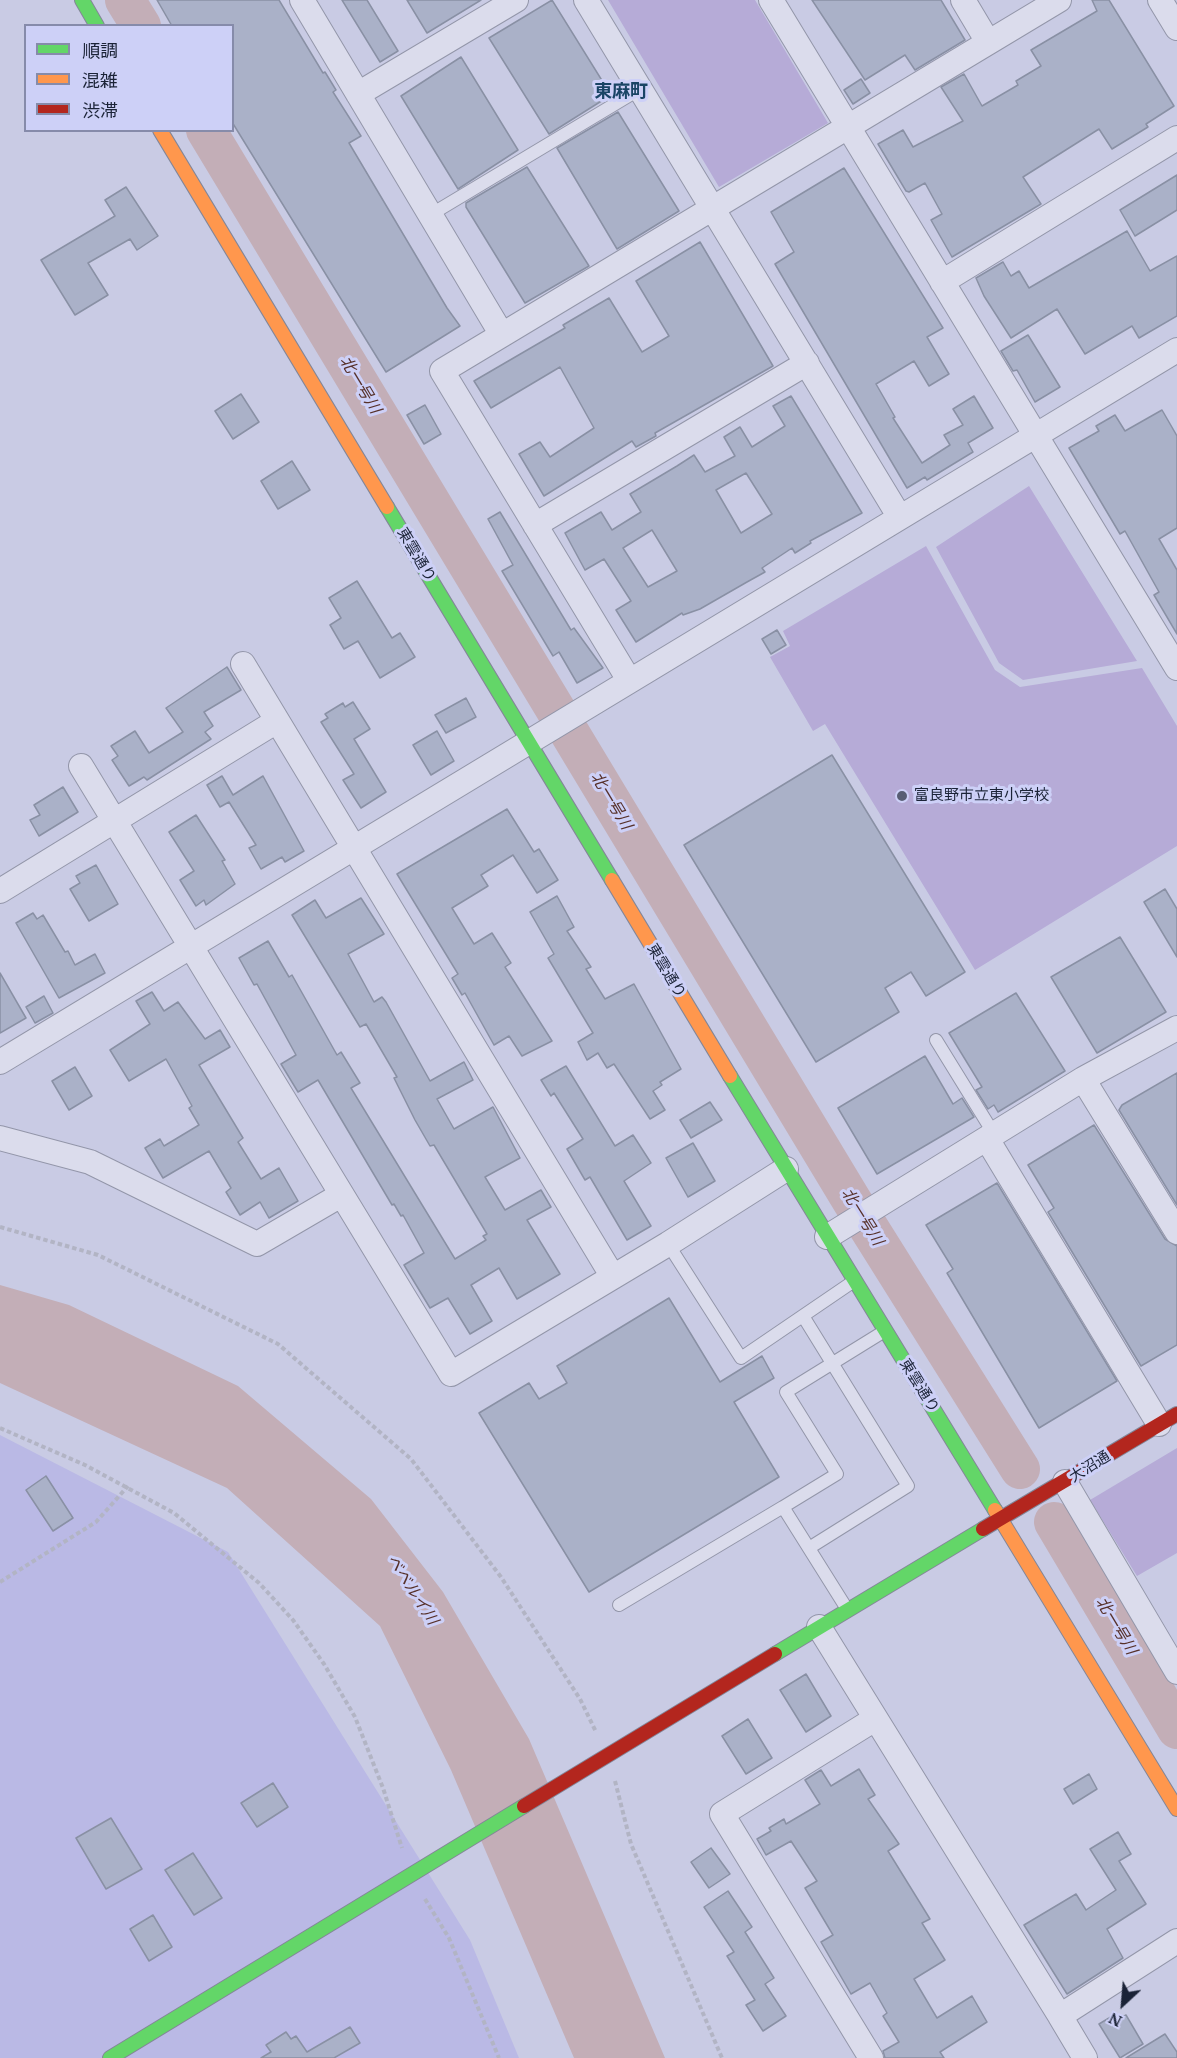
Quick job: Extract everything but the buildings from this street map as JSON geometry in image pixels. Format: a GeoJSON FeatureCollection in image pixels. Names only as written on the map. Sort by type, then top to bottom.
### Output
{"type":"FeatureCollection","features":[{"type":"Feature","properties":{"kind":"street"},"geometry":{"type":"LineString","coordinates":[[82,0],[96,24]]}},
{"type":"Feature","properties":{"kind":"street"},"geometry":{"type":"LineString","coordinates":[[302,0],[502,335]]}},
{"type":"Feature","properties":{"kind":"street"},"geometry":{"type":"LineString","coordinates":[[358,94],[516,0]]}},
{"type":"Feature","properties":{"kind":"street"},"geometry":{"type":"LineString","coordinates":[[586,0],[899,516]]}},
{"type":"Feature","properties":{"kind":"street"},"geometry":{"type":"LineString","coordinates":[[771,0],[1177,668]]}},
{"type":"Feature","properties":{"kind":"street"},"geometry":{"type":"LineString","coordinates":[[963,0],[988,42]]}},
{"type":"Feature","properties":{"kind":"street"},"geometry":{"type":"LineString","coordinates":[[629,680],[442,371],[1059,0]]}},
{"type":"Feature","properties":{"kind":"street"},"geometry":{"type":"LineString","coordinates":[[1160,0],[1177,28]]}},
{"type":"Feature","properties":{"kind":"street","name":"東雲通り"},"geometry":{"type":"LineString","coordinates":[[161,132],[827,1237],[1177,1809]]}},
{"type":"Feature","properties":{"kind":"street"},"geometry":{"type":"LineString","coordinates":[[942,282],[1177,138]]}},
{"type":"Feature","properties":{"kind":"street"},"geometry":{"type":"LineString","coordinates":[[0,1062],[188,946],[355,849],[899,516],[1177,350]]}},
{"type":"Feature","properties":{"kind":"street"},"geometry":{"type":"LineString","coordinates":[[535,525],[807,363]]}},
{"type":"Feature","properties":{"kind":"street"},"geometry":{"type":"LineString","coordinates":[[243,664],[612,1277]]}},
{"type":"Feature","properties":{"kind":"street"},"geometry":{"type":"LineString","coordinates":[[0,891],[277,721]]}},
{"type":"Feature","properties":{"kind":"street"},"geometry":{"type":"LineString","coordinates":[[81,766],[188,946],[451,1374],[668,1244],[786,1169]]}},
{"type":"Feature","properties":{"kind":"street"},"geometry":{"type":"LineString","coordinates":[[827,1237],[1083,1079],[1177,1028]]}},
{"type":"Feature","properties":{"kind":"street"},"geometry":{"type":"LineString","coordinates":[[1083,1079],[1177,1232]]}},
{"type":"Feature","properties":{"kind":"street"},"geometry":{"type":"LineString","coordinates":[[990,1137],[1168,1419]]}},
{"type":"Feature","properties":{"kind":"street"},"geometry":{"type":"LineString","coordinates":[[0,1138],[90,1162],[257,1244],[341,1195]]}},
{"type":"Feature","properties":{"kind":"street","name":"大沼通"},"geometry":{"type":"LineString","coordinates":[[110,2058],[819,1627],[1168,1419]]}},
{"type":"Feature","properties":{"kind":"street"},"geometry":{"type":"LineString","coordinates":[[1065,1482],[1177,1672]]}},
{"type":"Feature","properties":{"kind":"street"},"geometry":{"type":"LineString","coordinates":[[819,1627],[1085,2058]]}},
{"type":"Feature","properties":{"kind":"street"},"geometry":{"type":"LineString","coordinates":[[871,2058],[722,1814],[875,1719]]}},
{"type":"Feature","properties":{"kind":"street"},"geometry":{"type":"LineString","coordinates":[[1060,2016],[1177,1941]]}},
{"type":"Feature","properties":{"kind":"lane"},"geometry":{"type":"LineString","coordinates":[[430,214],[640,89]]}},
{"type":"Feature","properties":{"kind":"lane"},"geometry":{"type":"LineString","coordinates":[[936,1040],[990,1137]]}},
{"type":"Feature","properties":{"kind":"lane"},"geometry":{"type":"LineString","coordinates":[[668,1244],[741,1358],[854,1281]]}},
{"type":"Feature","properties":{"kind":"lane"},"geometry":{"type":"LineString","coordinates":[[802,1316],[909,1486],[809,1548]]}},
{"type":"Feature","properties":{"kind":"lane"},"geometry":{"type":"LineString","coordinates":[[619,1605],[837,1474],[786,1392],[885,1331]]}},
{"type":"Feature","properties":{"kind":"lane"},"geometry":{"type":"LineString","coordinates":[[783,1507],[848,1610]]}},
{"type":"Feature","properties":{"kind":"path"},"geometry":{"type":"LineString","coordinates":[[0,1227],[98,1255],[278,1344],[411,1459],[501,1577],[580,1699],[604,1757],[631,1844],[722,2058]]}},
{"type":"Feature","properties":{"kind":"path"},"geometry":{"type":"LineString","coordinates":[[0,1428],[128,1486],[174,1513],[259,1583],[293,1620],[324,1664],[355,1717],[413,1873],[449,1938],[499,2058]]}},
{"type":"Feature","properties":{"kind":"path"},"geometry":{"type":"LineString","coordinates":[[0,1582],[96,1522],[128,1486]]}},
{"type":"Feature","properties":{"kind":"shaded area"},"geometry":{"type":"Polygon","coordinates":[[[608,0],[755,0],[828,123],[719,187],[608,0]]]}},
{"type":"Feature","properties":{"kind":"shaded area"},"geometry":{"type":"Polygon","coordinates":[[[1029,486],[1137,661],[1023,680],[999,663],[936,547],[1029,486]]]}},
{"type":"Feature","properties":{"kind":"shaded area"},"geometry":{"type":"Polygon","coordinates":[[[926,546],[995,670],[1020,687],[1142,668],[1177,726],[1177,846],[975,970],[825,724],[813,731],[770,657],[790,646],[783,631],[926,546]]]}},
{"type":"Feature","properties":{"kind":"shaded area"},"geometry":{"type":"Polygon","coordinates":[[[0,1435],[228,1552],[470,1940],[519,2058],[0,2058],[0,1435]]]}},
{"type":"Feature","properties":{"kind":"shaded area"},"geometry":{"type":"Polygon","coordinates":[[[1177,1448],[1177,1553],[1137,1576],[1090,1500],[1177,1448]]]}},
{"type":"Feature","properties":{"kind":"water","name":"ベベルイ川"},"geometry":{"type":"Polygon","coordinates":[[[0,1285],[69,1305],[238,1386],[371,1499],[443,1592],[529,1739],[665,2058],[574,2058],[451,1770],[380,1626],[227,1488],[0,1383],[0,1285]]]}},
{"type":"Feature","properties":{"kind":"waterway","name":"北一号川"},"geometry":{"type":"LineString","coordinates":[[125,0],[140,24]]}},
{"type":"Feature","properties":{"kind":"waterway","name":"北一号川"},"geometry":{"type":"LineString","coordinates":[[207,132],[852,1201],[1020,1469]]}},
{"type":"Feature","properties":{"kind":"waterway","name":"北一号川"},"geometry":{"type":"LineString","coordinates":[[1054,1522],[1177,1729]]}},
{"type":"Feature","properties":{"kind":"traffic: fast"},"geometry":{"type":"LineString","coordinates":[[82,0],[96,24]]}},
{"type":"Feature","properties":{"kind":"traffic: fast"},"geometry":{"type":"LineString","coordinates":[[387,507],[612,880]]}},
{"type":"Feature","properties":{"kind":"traffic: fast"},"geometry":{"type":"LineString","coordinates":[[730,1076],[995,1510]]}},
{"type":"Feature","properties":{"kind":"traffic: fast"},"geometry":{"type":"LineString","coordinates":[[775,1654],[983,1529]]}},
{"type":"Feature","properties":{"kind":"traffic: fast"},"geometry":{"type":"LineString","coordinates":[[110,2058],[524,1806]]}},
{"type":"Feature","properties":{"kind":"traffic: slow"},"geometry":{"type":"LineString","coordinates":[[161,132],[387,507]]}},
{"type":"Feature","properties":{"kind":"traffic: slow"},"geometry":{"type":"LineString","coordinates":[[612,880],[730,1076]]}},
{"type":"Feature","properties":{"kind":"traffic: slow"},"geometry":{"type":"LineString","coordinates":[[995,1510],[1177,1809]]}},
{"type":"Feature","properties":{"kind":"traffic: jam"},"geometry":{"type":"LineString","coordinates":[[983,1529],[1177,1414]]}},
{"type":"Feature","properties":{"kind":"traffic: jam"},"geometry":{"type":"LineString","coordinates":[[524,1806],[775,1654]]}},
{"type":"Feature","properties":{"kind":"place","name":"富良野市立東小学校"},"geometry":{"type":"Point","coordinates":[902,796]}},
{"type":"Feature","properties":{"kind":"district","name":"東麻町"},"geometry":{"type":"Point","coordinates":[621,92]}}]}
